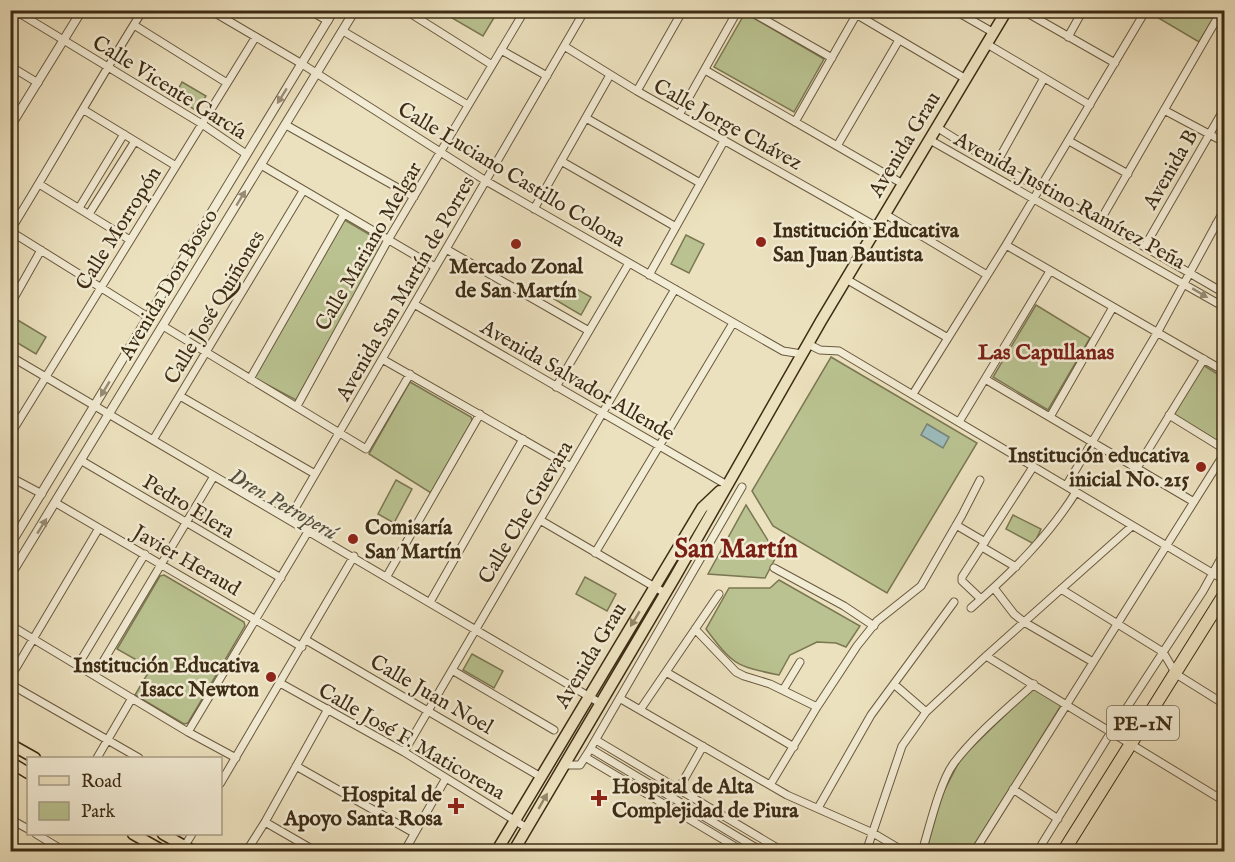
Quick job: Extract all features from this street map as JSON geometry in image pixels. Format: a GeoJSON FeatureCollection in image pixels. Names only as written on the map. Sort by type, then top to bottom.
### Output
{"type":"FeatureCollection","features":[{"type":"Feature","properties":{"kind":"highway","name":"PE-1N"},"geometry":{"type":"LineString","coordinates":[[1063,852],[1130,743],[1219,614],[1224,595]]}},
{"type":"Feature","properties":{"kind":"main road","name":"Avenida Grau"},"geometry":{"type":"LineString","coordinates":[[513,852],[846,279],[1007,10]]}},
{"type":"Feature","properties":{"kind":"main road","name":"Avenida Grau"},"geometry":{"type":"LineString","coordinates":[[496,852],[702,508],[726,484]]}},
{"type":"Feature","properties":{"kind":"main road"},"geometry":{"type":"LineString","coordinates":[[10,744],[32,757]]}},
{"type":"Feature","properties":{"kind":"main road"},"geometry":{"type":"LineString","coordinates":[[10,762],[27,772]]}},
{"type":"Feature","properties":{"kind":"main road"},"geometry":{"type":"LineString","coordinates":[[135,835],[165,852]]}},
{"type":"Feature","properties":{"kind":"main road"},"geometry":{"type":"LineString","coordinates":[[165,835],[183,849],[195,852]]}},
{"type":"Feature","properties":{"kind":"street"},"geometry":{"type":"LineString","coordinates":[[10,127],[82,10]]}},
{"type":"Feature","properties":{"kind":"street"},"geometry":{"type":"LineString","coordinates":[[143,10],[10,231],[148,317]]}},
{"type":"Feature","properties":{"kind":"street","name":"Calle Luciano Castillo Colona"},"geometry":{"type":"LineString","coordinates":[[210,10],[302,64],[534,209],[783,351],[802,354]]}},
{"type":"Feature","properties":{"kind":"street"},"geometry":{"type":"LineString","coordinates":[[309,10],[327,21]]}},
{"type":"Feature","properties":{"kind":"street","name":"Avenida Don Bosco"},"geometry":{"type":"LineString","coordinates":[[10,545],[334,10]]}},
{"type":"Feature","properties":{"kind":"street","name":"Avenida Don Bosco"},"geometry":{"type":"LineString","coordinates":[[10,576],[355,10]]}},
{"type":"Feature","properties":{"kind":"street"},"geometry":{"type":"LineString","coordinates":[[405,10],[416,13],[492,65]]}},
{"type":"Feature","properties":{"kind":"street","name":"Calle Mariano Melgar"},"geometry":{"type":"LineString","coordinates":[[297,406],[388,240],[525,10]]}},
{"type":"Feature","properties":{"kind":"street","name":"Avenida San Martín de Porres"},"geometry":{"type":"LineString","coordinates":[[289,519],[585,10]]}},
{"type":"Feature","properties":{"kind":"street"},"geometry":{"type":"LineString","coordinates":[[636,91],[682,10]]}},
{"type":"Feature","properties":{"kind":"street"},"geometry":{"type":"LineString","coordinates":[[679,115],[738,10]]}},
{"type":"Feature","properties":{"kind":"street"},"geometry":{"type":"LineString","coordinates":[[748,10],[832,58]]}},
{"type":"Feature","properties":{"kind":"street"},"geometry":{"type":"LineString","coordinates":[[849,10],[858,13],[966,79]]}},
{"type":"Feature","properties":{"kind":"street"},"geometry":{"type":"LineString","coordinates":[[954,10],[993,33]]}},
{"type":"Feature","properties":{"kind":"street"},"geometry":{"type":"LineString","coordinates":[[1022,10],[1115,63]]}},
{"type":"Feature","properties":{"kind":"street"},"geometry":{"type":"LineString","coordinates":[[1068,37],[1083,10]]}},
{"type":"Feature","properties":{"kind":"street"},"geometry":{"type":"LineString","coordinates":[[913,394],[1006,245],[1146,10]]}},
{"type":"Feature","properties":{"kind":"street"},"geometry":{"type":"LineString","coordinates":[[1100,221],[1221,10]]}},
{"type":"Feature","properties":{"kind":"street","name":"Calle Vicente García"},"geometry":{"type":"LineString","coordinates":[[17,11],[202,124],[246,154]]}},
{"type":"Feature","properties":{"kind":"street"},"geometry":{"type":"LineString","coordinates":[[795,122],[858,13]]}},
{"type":"Feature","properties":{"kind":"street"},"geometry":{"type":"LineString","coordinates":[[134,25],[227,82]]}},
{"type":"Feature","properties":{"kind":"street"},"geometry":{"type":"LineString","coordinates":[[343,31],[468,105]]}},
{"type":"Feature","properties":{"kind":"street","name":"Calle Morropón"},"geometry":{"type":"LineString","coordinates":[[10,435],[255,38]]}},
{"type":"Feature","properties":{"kind":"street"},"geometry":{"type":"LineString","coordinates":[[837,146],[899,40]]}},
{"type":"Feature","properties":{"kind":"street"},"geometry":{"type":"LineString","coordinates":[[987,44],[1090,105]]}},
{"type":"Feature","properties":{"kind":"street","name":"Calle Jorge Chávez"},"geometry":{"type":"LineString","coordinates":[[564,46],[636,91],[877,227]]}},
{"type":"Feature","properties":{"kind":"street"},"geometry":{"type":"LineString","coordinates":[[501,50],[547,76]]}},
{"type":"Feature","properties":{"kind":"street"},"geometry":{"type":"LineString","coordinates":[[10,66],[38,83]]}},
{"type":"Feature","properties":{"kind":"street"},"geometry":{"type":"LineString","coordinates":[[705,70],[903,184]]}},
{"type":"Feature","properties":{"kind":"street"},"geometry":{"type":"LineString","coordinates":[[534,209],[610,75]]}},
{"type":"Feature","properties":{"kind":"street"},"geometry":{"type":"LineString","coordinates":[[996,164],[1044,78]]}},
{"type":"Feature","properties":{"kind":"street","name":"Avenida B"},"geometry":{"type":"LineString","coordinates":[[1145,246],[1224,109]]}},
{"type":"Feature","properties":{"kind":"street"},"geometry":{"type":"LineString","coordinates":[[84,110],[176,166]]}},
{"type":"Feature","properties":{"kind":"street"},"geometry":{"type":"LineString","coordinates":[[1164,110],[1224,142]]}},
{"type":"Feature","properties":{"kind":"street"},"geometry":{"type":"LineString","coordinates":[[586,118],[700,183]]}},
{"type":"Feature","properties":{"kind":"street"},"geometry":{"type":"LineString","coordinates":[[286,125],[414,197]]}},
{"type":"Feature","properties":{"kind":"street","name":"Avenida Justino Ramírez Peña"},"geometry":{"type":"LineString","coordinates":[[938,128],[996,164],[1145,246],[1224,293]]}},
{"type":"Feature","properties":{"kind":"street"},"geometry":{"type":"LineString","coordinates":[[79,208],[124,134]]}},
{"type":"Feature","properties":{"kind":"street","name":"Avenida Justino Ramírez Peña"},"geometry":{"type":"LineString","coordinates":[[930,140],[1034,197],[1224,307]]}},
{"type":"Feature","properties":{"kind":"street"},"geometry":{"type":"LineString","coordinates":[[89,214],[135,141]]}},
{"type":"Feature","properties":{"kind":"street"},"geometry":{"type":"LineString","coordinates":[[649,274],[724,141]]}},
{"type":"Feature","properties":{"kind":"street"},"geometry":{"type":"LineString","coordinates":[[1069,141],[1128,174]]}},
{"type":"Feature","properties":{"kind":"street"},"geometry":{"type":"LineString","coordinates":[[561,161],[676,227]]}},
{"type":"Feature","properties":{"kind":"street","name":"Calle Vicente García"},"geometry":{"type":"LineString","coordinates":[[261,165],[435,267]]}},
{"type":"Feature","properties":{"kind":"street"},"geometry":{"type":"LineString","coordinates":[[39,184],[130,240]]}},
{"type":"Feature","properties":{"kind":"street","name":"Calle José Quiñones"},"geometry":{"type":"LineString","coordinates":[[153,440],[303,191]]}},
{"type":"Feature","properties":{"kind":"street"},"geometry":{"type":"LineString","coordinates":[[1066,486],[1157,333],[1224,210]]}},
{"type":"Feature","properties":{"kind":"street"},"geometry":{"type":"LineString","coordinates":[[250,379],[344,214]]}},
{"type":"Feature","properties":{"kind":"street"},"geometry":{"type":"LineString","coordinates":[[885,214],[987,275]]}},
{"type":"Feature","properties":{"kind":"street"},"geometry":{"type":"LineString","coordinates":[[1216,224],[1224,229]]}},
{"type":"Feature","properties":{"kind":"street"},"geometry":{"type":"LineString","coordinates":[[1006,245],[1224,371]]}},
{"type":"Feature","properties":{"kind":"street"},"geometry":{"type":"LineString","coordinates":[[446,249],[589,332]]}},
{"type":"Feature","properties":{"kind":"street"},"geometry":{"type":"LineString","coordinates":[[10,305],[41,250]]}},
{"type":"Feature","properties":{"kind":"street"},"geometry":{"type":"LineString","coordinates":[[556,387],[629,263]]}},
{"type":"Feature","properties":{"kind":"street"},"geometry":{"type":"LineString","coordinates":[[959,422],[1050,271]]}},
{"type":"Feature","properties":{"kind":"street"},"geometry":{"type":"LineString","coordinates":[[846,279],[948,338]]}},
{"type":"Feature","properties":{"kind":"street","name":"Calle Che Guevara"},"geometry":{"type":"LineString","coordinates":[[404,752],[675,289]]}},
{"type":"Feature","properties":{"kind":"street","name":"Avenida Salvador Allende"},"geometry":{"type":"LineString","coordinates":[[414,304],[726,484]]}},
{"type":"Feature","properties":{"kind":"street"},"geometry":{"type":"LineString","coordinates":[[1050,417],[1113,307]]}},
{"type":"Feature","properties":{"kind":"street"},"geometry":{"type":"LineString","coordinates":[[595,553],[733,323]]}},
{"type":"Feature","properties":{"kind":"street"},"geometry":{"type":"LineString","coordinates":[[163,326],[366,449],[410,374]]}},
{"type":"Feature","properties":{"kind":"street"},"geometry":{"type":"LineString","coordinates":[[808,344],[820,350],[838,351],[1224,580]]}},
{"type":"Feature","properties":{"kind":"street"},"geometry":{"type":"LineString","coordinates":[[10,356],[354,556],[600,703]]}},
{"type":"Feature","properties":{"kind":"street"},"geometry":{"type":"LineString","coordinates":[[382,358],[572,467]]}},
{"type":"Feature","properties":{"kind":"street"},"geometry":{"type":"LineString","coordinates":[[1137,468],[1204,359]]}},
{"type":"Feature","properties":{"kind":"street"},"geometry":{"type":"LineString","coordinates":[[985,379],[1194,502]]}},
{"type":"Feature","properties":{"kind":"street"},"geometry":{"type":"LineString","coordinates":[[180,396],[315,474]]}},
{"type":"Feature","properties":{"kind":"street"},"geometry":{"type":"LineString","coordinates":[[387,576],[480,414]]}},
{"type":"Feature","properties":{"kind":"street"},"geometry":{"type":"LineString","coordinates":[[1169,415],[1224,449]]}},
{"type":"Feature","properties":{"kind":"street"},"geometry":{"type":"LineString","coordinates":[[10,418],[18,423]]}},
{"type":"Feature","properties":{"kind":"street"},"geometry":{"type":"LineString","coordinates":[[430,602],[524,439]]}},
{"type":"Feature","properties":{"kind":"street"},"geometry":{"type":"LineString","coordinates":[[974,852],[1224,454]]}},
{"type":"Feature","properties":{"kind":"street","name":"Pedro Elera"},"geometry":{"type":"LineString","coordinates":[[82,461],[281,578]]}},
{"type":"Feature","properties":{"kind":"street"},"geometry":{"type":"LineString","coordinates":[[981,599],[962,581],[962,577],[1033,466]]}},
{"type":"Feature","properties":{"kind":"street"},"geometry":{"type":"LineString","coordinates":[[95,675],[214,476]]}},
{"type":"Feature","properties":{"kind":"street"},"geometry":{"type":"LineString","coordinates":[[10,477],[42,494]]}},
{"type":"Feature","properties":{"kind":"street"},"geometry":{"type":"LineString","coordinates":[[770,785],[857,646],[874,626],[921,586],[980,480]]}},
{"type":"Feature","properties":{"kind":"street"},"geometry":{"type":"LineString","coordinates":[[564,765],[580,765],[597,740],[742,487]]}},
{"type":"Feature","properties":{"kind":"street"},"geometry":{"type":"LineString","coordinates":[[971,608],[1016,567],[1062,514],[1076,492]]}},
{"type":"Feature","properties":{"kind":"street","name":"Javier Heraud"},"geometry":{"type":"LineString","coordinates":[[56,503],[302,647]]}},
{"type":"Feature","properties":{"kind":"street"},"geometry":{"type":"LineString","coordinates":[[540,520],[665,593]]}},
{"type":"Feature","properties":{"kind":"street"},"geometry":{"type":"LineString","coordinates":[[956,525],[1016,567]]}},
{"type":"Feature","properties":{"kind":"street"},"geometry":{"type":"LineString","coordinates":[[866,852],[902,746],[926,712],[1132,526]]}},
{"type":"Feature","properties":{"kind":"street"},"geometry":{"type":"LineString","coordinates":[[10,678],[99,528]]}},
{"type":"Feature","properties":{"kind":"street"},"geometry":{"type":"LineString","coordinates":[[188,732],[309,530]]}},
{"type":"Feature","properties":{"kind":"street"},"geometry":{"type":"LineString","coordinates":[[1037,852],[1224,553]]}},
{"type":"Feature","properties":{"kind":"street"},"geometry":{"type":"LineString","coordinates":[[78,665],[145,554]]}},
{"type":"Feature","properties":{"kind":"street"},"geometry":{"type":"LineString","coordinates":[[222,781],[354,556]]}},
{"type":"Feature","properties":{"kind":"street"},"geometry":{"type":"LineString","coordinates":[[774,568],[844,606],[874,626]]}},
{"type":"Feature","properties":{"kind":"street"},"geometry":{"type":"LineString","coordinates":[[994,588],[1014,614],[1024,622],[1093,662]]}},
{"type":"Feature","properties":{"kind":"street"},"geometry":{"type":"LineString","coordinates":[[1061,589],[1163,652],[1176,674],[1224,704]]}},
{"type":"Feature","properties":{"kind":"street"},"geometry":{"type":"LineString","coordinates":[[640,710],[719,594]]}},
{"type":"Feature","properties":{"kind":"street"},"geometry":{"type":"LineString","coordinates":[[818,808],[871,715],[954,602]]}},
{"type":"Feature","properties":{"kind":"street"},"geometry":{"type":"LineString","coordinates":[[10,625],[188,732],[236,758]]}},
{"type":"Feature","properties":{"kind":"street"},"geometry":{"type":"LineString","coordinates":[[695,629],[736,672],[783,690],[817,707]]}},
{"type":"Feature","properties":{"kind":"street","name":"Calle Juan Noel"},"geometry":{"type":"LineString","coordinates":[[306,640],[541,777]]}},
{"type":"Feature","properties":{"kind":"street"},"geometry":{"type":"LineString","coordinates":[[986,656],[1067,703],[1224,801]]}},
{"type":"Feature","properties":{"kind":"street"},"geometry":{"type":"LineString","coordinates":[[783,690],[800,662]]}},
{"type":"Feature","properties":{"kind":"street"},"geometry":{"type":"LineString","coordinates":[[452,670],[554,730]]}},
{"type":"Feature","properties":{"kind":"street"},"geometry":{"type":"LineString","coordinates":[[666,672],[794,747]]}},
{"type":"Feature","properties":{"kind":"street","name":"Calle José F. Maticorena"},"geometry":{"type":"LineString","coordinates":[[280,683],[404,752],[527,828]]}},
{"type":"Feature","properties":{"kind":"street"},"geometry":{"type":"LineString","coordinates":[[10,684],[137,757]]}},
{"type":"Feature","properties":{"kind":"street"},"geometry":{"type":"LineString","coordinates":[[922,852],[952,765],[989,725],[1034,684]]}},
{"type":"Feature","properties":{"kind":"street"},"geometry":{"type":"LineString","coordinates":[[895,685],[926,712]]}},
{"type":"Feature","properties":{"kind":"street"},"geometry":{"type":"LineString","coordinates":[[98,757],[132,698]]}},
{"type":"Feature","properties":{"kind":"street"},"geometry":{"type":"LineString","coordinates":[[621,699],[770,785],[873,833],[905,852]]}},
{"type":"Feature","properties":{"kind":"street"},"geometry":{"type":"LineString","coordinates":[[246,852],[328,710]]}},
{"type":"Feature","properties":{"kind":"street"},"geometry":{"type":"LineString","coordinates":[[597,740],[784,852]]}},
{"type":"Feature","properties":{"kind":"street"},"geometry":{"type":"LineString","coordinates":[[682,783],[703,746]]}},
{"type":"Feature","properties":{"kind":"street"},"geometry":{"type":"LineString","coordinates":[[591,749],[763,852]]}},
{"type":"Feature","properties":{"kind":"street"},"geometry":{"type":"LineString","coordinates":[[585,757],[744,852]]}},
{"type":"Feature","properties":{"kind":"street"},"geometry":{"type":"LineString","coordinates":[[296,766],[414,833]]}},
{"type":"Feature","properties":{"kind":"street"},"geometry":{"type":"LineString","coordinates":[[404,852],[446,778]]}},
{"type":"Feature","properties":{"kind":"street"},"geometry":{"type":"LineString","coordinates":[[1013,789],[1058,819]]}},
{"type":"Feature","properties":{"kind":"street"},"geometry":{"type":"LineString","coordinates":[[10,819],[27,828]]}},
{"type":"Feature","properties":{"kind":"street"},"geometry":{"type":"LineString","coordinates":[[265,822],[316,852]]}},
{"type":"Feature","properties":{"kind":"street"},"geometry":{"type":"LineString","coordinates":[[38,835],[66,852]]}},
{"type":"Feature","properties":{"kind":"street"},"geometry":{"type":"LineString","coordinates":[[50,842],[54,835]]}},
{"type":"Feature","properties":{"kind":"street"},"geometry":{"type":"LineString","coordinates":[[183,849],[191,835]]}},
{"type":"Feature","properties":{"kind":"green space"},"geometry":{"type":"Polygon","coordinates":[[[498,10],[483,36],[440,11],[498,10]]]}},
{"type":"Feature","properties":{"kind":"green space"},"geometry":{"type":"Polygon","coordinates":[[[1218,10],[1199,42],[1150,13],[1151,11],[1218,10]]]}},
{"type":"Feature","properties":{"kind":"green space"},"geometry":{"type":"Polygon","coordinates":[[[745,13],[824,59],[794,112],[714,67],[745,13]]]}},
{"type":"Feature","properties":{"kind":"green space"},"geometry":{"type":"Polygon","coordinates":[[[182,82],[206,96],[197,111],[174,97],[182,82]]]}},
{"type":"Feature","properties":{"kind":"green space"},"geometry":{"type":"Polygon","coordinates":[[[343,219],[384,243],[296,400],[253,377],[343,219]]]}},
{"type":"Feature","properties":{"kind":"green space"},"geometry":{"type":"Polygon","coordinates":[[[686,235],[704,244],[689,273],[671,264],[686,235]]]}},
{"type":"Feature","properties":{"kind":"green space"},"geometry":{"type":"Polygon","coordinates":[[[564,282],[591,297],[581,315],[554,299],[564,282]]]}},
{"type":"Feature","properties":{"kind":"green space"},"geometry":{"type":"Polygon","coordinates":[[[1036,305],[1090,338],[1048,410],[993,377],[1036,305]]]}},
{"type":"Feature","properties":{"kind":"green space"},"geometry":{"type":"Polygon","coordinates":[[[16,319],[46,337],[36,354],[11,339],[11,328],[16,319]]]}},
{"type":"Feature","properties":{"kind":"green space"},"geometry":{"type":"Polygon","coordinates":[[[831,357],[977,443],[887,593],[773,526],[752,491],[831,357]]]}},
{"type":"Feature","properties":{"kind":"green space"},"geometry":{"type":"Polygon","coordinates":[[[1203,365],[1224,378],[1224,437],[1220,444],[1172,415],[1203,365]]]}},
{"type":"Feature","properties":{"kind":"green space"},"geometry":{"type":"Polygon","coordinates":[[[410,382],[471,417],[472,421],[431,493],[369,454],[410,382]]]}},
{"type":"Feature","properties":{"kind":"green space"},"geometry":{"type":"Polygon","coordinates":[[[396,480],[412,489],[394,523],[378,514],[396,480]]]}},
{"type":"Feature","properties":{"kind":"green space"},"geometry":{"type":"Polygon","coordinates":[[[746,505],[777,555],[765,578],[708,574],[746,505]]]}},
{"type":"Feature","properties":{"kind":"green space"},"geometry":{"type":"Polygon","coordinates":[[[1013,515],[1041,529],[1034,544],[1006,529],[1013,515]]]}},
{"type":"Feature","properties":{"kind":"green space"},"geometry":{"type":"Polygon","coordinates":[[[164,575],[244,622],[245,626],[188,723],[184,724],[135,695],[151,668],[117,649],[160,576],[164,575]]]}},
{"type":"Feature","properties":{"kind":"green space"},"geometry":{"type":"Polygon","coordinates":[[[585,577],[616,594],[607,611],[576,594],[585,577]]]}},
{"type":"Feature","properties":{"kind":"green space"},"geometry":{"type":"Polygon","coordinates":[[[779,580],[860,626],[846,647],[836,643],[817,642],[790,655],[779,675],[736,662],[729,657],[706,629],[729,588],[770,588],[779,580]]]}},
{"type":"Feature","properties":{"kind":"green space"},"geometry":{"type":"Polygon","coordinates":[[[472,654],[503,671],[494,688],[463,670],[472,654]]]}},
{"type":"Feature","properties":{"kind":"green space"},"geometry":{"type":"Polygon","coordinates":[[[1034,687],[1062,704],[971,851],[926,852],[940,799],[961,758],[1034,687]]]}},
{"type":"Feature","properties":{"kind":"water"},"geometry":{"type":"Polygon","coordinates":[[[927,424],[949,437],[943,448],[921,435],[927,424]]]}},
{"type":"Feature","properties":{"kind":"place","name":"Institución Educativa San Juan Bautista"},"geometry":{"type":"Point","coordinates":[761,242]}},
{"type":"Feature","properties":{"kind":"place","name":"Mercado Zonal de San Martín"},"geometry":{"type":"Point","coordinates":[516,244]}},
{"type":"Feature","properties":{"kind":"place","name":"Institución educativa inicial No. 215"},"geometry":{"type":"Point","coordinates":[1201,467]}},
{"type":"Feature","properties":{"kind":"place","name":"Comisaría San Martín"},"geometry":{"type":"Point","coordinates":[353,539]}},
{"type":"Feature","properties":{"kind":"place","name":"Institución Educativa Isacc Newton"},"geometry":{"type":"Point","coordinates":[271,677]}},
{"type":"Feature","properties":{"kind":"place","name":"Hospital de Alta Complejidad de Piura"},"geometry":{"type":"Point","coordinates":[599,798]}},
{"type":"Feature","properties":{"kind":"place","name":"Hospital de Apoyo Santa Rosa"},"geometry":{"type":"Point","coordinates":[456,806]}},
{"type":"Feature","properties":{"kind":"district","name":"Las Capullanas"},"geometry":{"type":"Point","coordinates":[1046,351]}},
{"type":"Feature","properties":{"kind":"district","name":"San Martín"},"geometry":{"type":"Point","coordinates":[736,548]}},
{"type":"Feature","properties":{"kind":"water label","name":"Dren Petroperú"},"geometry":{"type":"Point","coordinates":[284,503]}}]}
